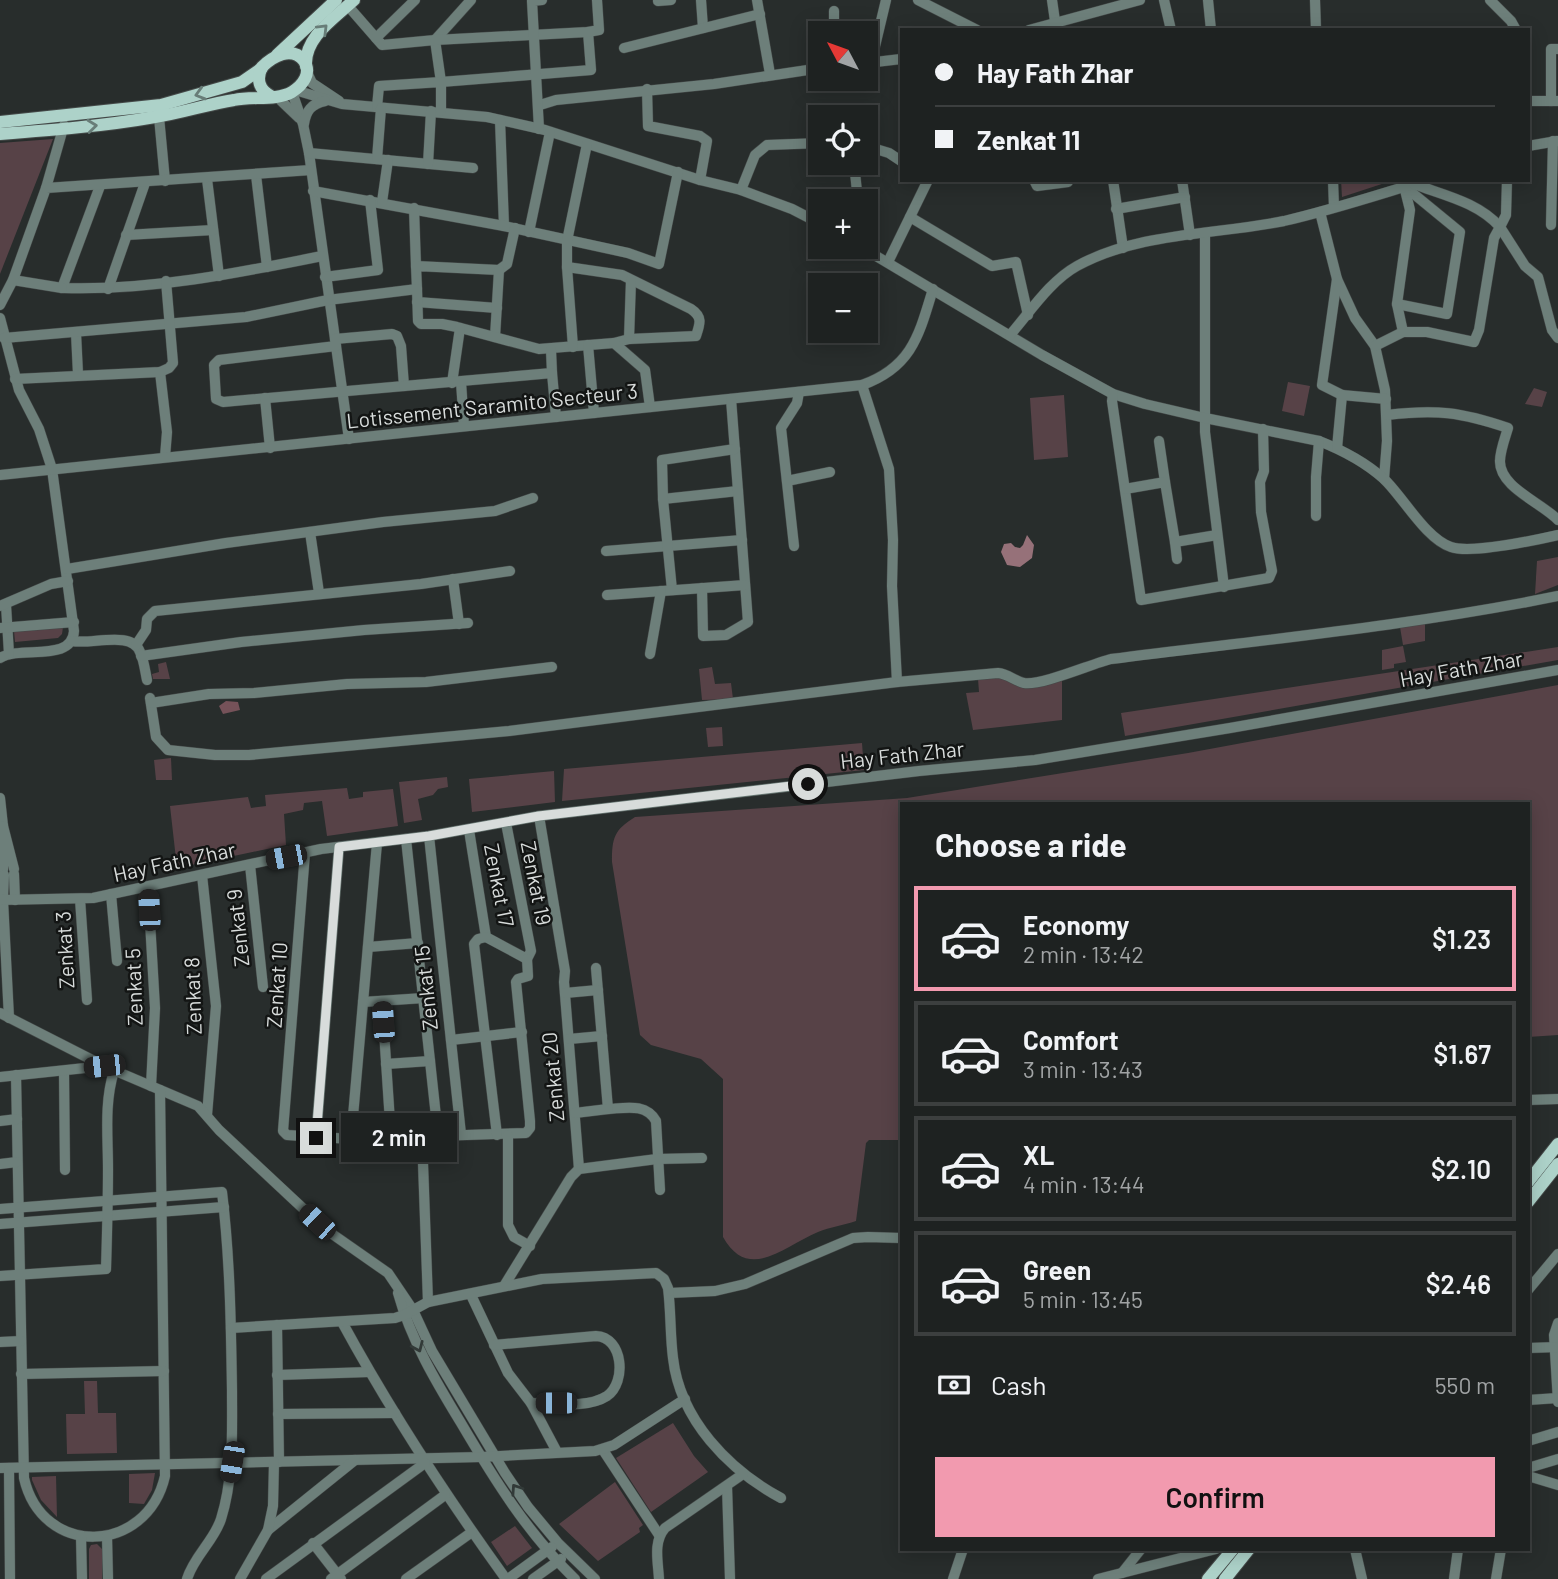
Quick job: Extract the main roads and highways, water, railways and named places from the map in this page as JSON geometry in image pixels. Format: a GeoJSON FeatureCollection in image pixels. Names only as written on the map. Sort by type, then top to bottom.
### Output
{"type":"FeatureCollection","features":[{"type":"Feature","properties":{"kind":"main road"},"geometry":{"type":"LineString","coordinates":[[0,134],[161,105],[242,82],[346,2]]}},
{"type":"Feature","properties":{"kind":"main road"},"geometry":{"type":"LineString","coordinates":[[0,122],[159,117],[232,100],[274,96],[293,91],[304,82],[307,52],[311,43],[346,2]]}},
{"type":"Feature","properties":{"kind":"main road"},"geometry":{"type":"LineString","coordinates":[[274,58],[283,54],[295,54],[307,69]]}},
{"type":"Feature","properties":{"kind":"main road"},"geometry":{"type":"LineString","coordinates":[[262,67],[259,83],[262,89],[274,96]]}},
{"type":"Feature","properties":{"kind":"main road"},"geometry":{"type":"LineString","coordinates":[[1530,1179],[1558,1144]]}},
{"type":"Feature","properties":{"kind":"main road"},"geometry":{"type":"LineString","coordinates":[[1530,1199],[1558,1164]]}},
{"type":"Feature","properties":{"kind":"main road"},"geometry":{"type":"LineString","coordinates":[[1208,1579],[1228,1551]]}},
{"type":"Feature","properties":{"kind":"main road"},"geometry":{"type":"LineString","coordinates":[[1224,1579],[1247,1551]]}}]}
